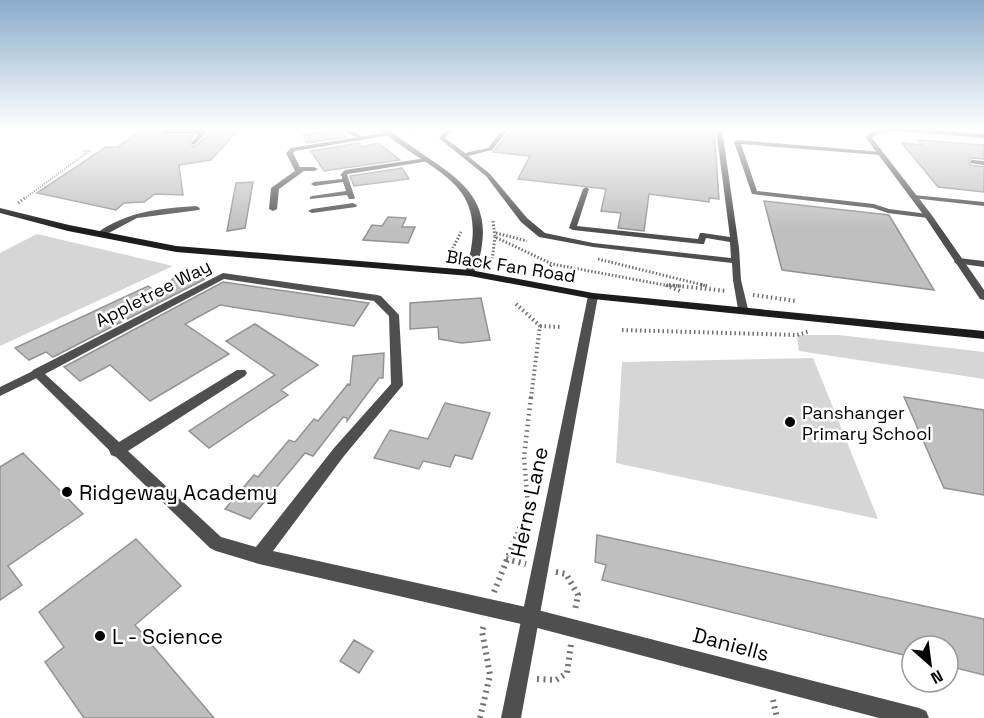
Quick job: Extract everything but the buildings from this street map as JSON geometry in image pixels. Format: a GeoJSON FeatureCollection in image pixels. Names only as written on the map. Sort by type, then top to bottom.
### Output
{"type":"FeatureCollection","features":[{"type":"Feature","properties":{"kind":"main road","name":"Black Fan Road"},"geometry":{"type":"LineString","coordinates":[[0,210],[176,249],[470,273],[593,296],[743,309],[984,335]]}},
{"type":"Feature","properties":{"kind":"street"},"geometry":{"type":"LineString","coordinates":[[293,163],[297,170],[314,169]]}},
{"type":"Feature","properties":{"kind":"street"},"geometry":{"type":"LineString","coordinates":[[345,178],[345,172],[410,163]]}},
{"type":"Feature","properties":{"kind":"street"},"geometry":{"type":"LineString","coordinates":[[432,163],[447,171],[466,189],[476,211],[481,232],[470,273]]}},
{"type":"Feature","properties":{"kind":"street"},"geometry":{"type":"LineString","coordinates":[[887,163],[984,297]]}},
{"type":"Feature","properties":{"kind":"street"},"geometry":{"type":"LineString","coordinates":[[273,209],[275,188],[301,170]]}},
{"type":"Feature","properties":{"kind":"street","name":"Appletree Way"},"geometry":{"type":"LineString","coordinates":[[37,373],[223,276],[377,298],[394,315],[397,385],[339,452],[258,556]]}},
{"type":"Feature","properties":{"kind":"street","name":"Herns Lane"},"geometry":{"type":"LineString","coordinates":[[512,718],[593,296]]}},
{"type":"Feature","properties":{"kind":"street"},"geometry":{"type":"LineString","coordinates":[[37,373],[116,451],[216,543],[258,556],[531,617]]}},
{"type":"Feature","properties":{"kind":"street"},"geometry":{"type":"LineString","coordinates":[[116,451],[241,373]]}},
{"type":"Feature","properties":{"kind":"street","name":"Daniells"},"geometry":{"type":"LineString","coordinates":[[531,617],[919,718]]}},
{"type":"Feature","properties":{"kind":"lane"},"geometry":{"type":"LineString","coordinates":[[474,163],[488,175],[524,220],[542,235],[593,245],[736,261]]}},
{"type":"Feature","properties":{"kind":"lane"},"geometry":{"type":"LineString","coordinates":[[723,163],[734,240],[737,280],[743,309]]}},
{"type":"Feature","properties":{"kind":"lane"},"geometry":{"type":"LineString","coordinates":[[744,163],[754,193],[874,206],[888,211],[928,216]]}},
{"type":"Feature","properties":{"kind":"lane"},"geometry":{"type":"LineString","coordinates":[[312,211],[354,208],[345,178],[314,184]]}},
{"type":"Feature","properties":{"kind":"lane"},"geometry":{"type":"LineString","coordinates":[[586,189],[573,228],[701,242],[703,235],[734,240]]}},
{"type":"Feature","properties":{"kind":"lane"},"geometry":{"type":"LineString","coordinates":[[312,198],[350,193]]}},
{"type":"Feature","properties":{"kind":"lane"},"geometry":{"type":"LineString","coordinates":[[914,197],[984,204]]}},
{"type":"Feature","properties":{"kind":"lane"},"geometry":{"type":"LineString","coordinates":[[100,234],[135,216],[196,208]]}},
{"type":"Feature","properties":{"kind":"lane"},"geometry":{"type":"LineString","coordinates":[[958,261],[984,264]]}},
{"type":"Feature","properties":{"kind":"lane"},"geometry":{"type":"LineString","coordinates":[[0,392],[37,373]]}},
{"type":"Feature","properties":{"kind":"path"},"geometry":{"type":"LineString","coordinates":[[0,210],[32,194],[74,163]]}},
{"type":"Feature","properties":{"kind":"path"},"geometry":{"type":"LineString","coordinates":[[495,225],[495,237],[552,264],[667,285],[710,306]]}},
{"type":"Feature","properties":{"kind":"path"},"geometry":{"type":"LineString","coordinates":[[448,258],[462,228]]}},
{"type":"Feature","properties":{"kind":"path"},"geometry":{"type":"LineString","coordinates":[[496,233],[531,242]]}},
{"type":"Feature","properties":{"kind":"path"},"geometry":{"type":"LineString","coordinates":[[588,256],[725,291]]}},
{"type":"Feature","properties":{"kind":"path"},"geometry":{"type":"LineString","coordinates":[[546,272],[552,264]]}},
{"type":"Feature","properties":{"kind":"path"},"geometry":{"type":"LineString","coordinates":[[516,304],[540,326],[561,327]]}},
{"type":"Feature","properties":{"kind":"path"},"geometry":{"type":"LineString","coordinates":[[495,588],[528,506],[524,457],[540,326]]}},
{"type":"Feature","properties":{"kind":"path"},"geometry":{"type":"LineString","coordinates":[[622,330],[797,335]]}},
{"type":"Feature","properties":{"kind":"path"},"geometry":{"type":"LineString","coordinates":[[480,718],[490,675],[482,631]]}},
{"type":"Feature","properties":{"kind":"shaded area"},"geometry":{"type":"Polygon","coordinates":[[[37,234],[173,266],[0,346],[0,253],[37,234]]]}},
{"type":"Feature","properties":{"kind":"shaded area"},"geometry":{"type":"Polygon","coordinates":[[[797,335],[839,335],[984,352],[984,379],[799,351],[797,335]]]}},
{"type":"Feature","properties":{"kind":"shaded area"},"geometry":{"type":"Polygon","coordinates":[[[813,358],[878,519],[616,463],[622,362],[813,358]]]}},
{"type":"Feature","properties":{"kind":"place","name":"Panshanger Primary School"},"geometry":{"type":"Point","coordinates":[790,422]}},
{"type":"Feature","properties":{"kind":"place","name":"Ridgeway Academy"},"geometry":{"type":"Point","coordinates":[67,492]}},
{"type":"Feature","properties":{"kind":"place","name":"L - Science"},"geometry":{"type":"Point","coordinates":[100,636]}}]}
